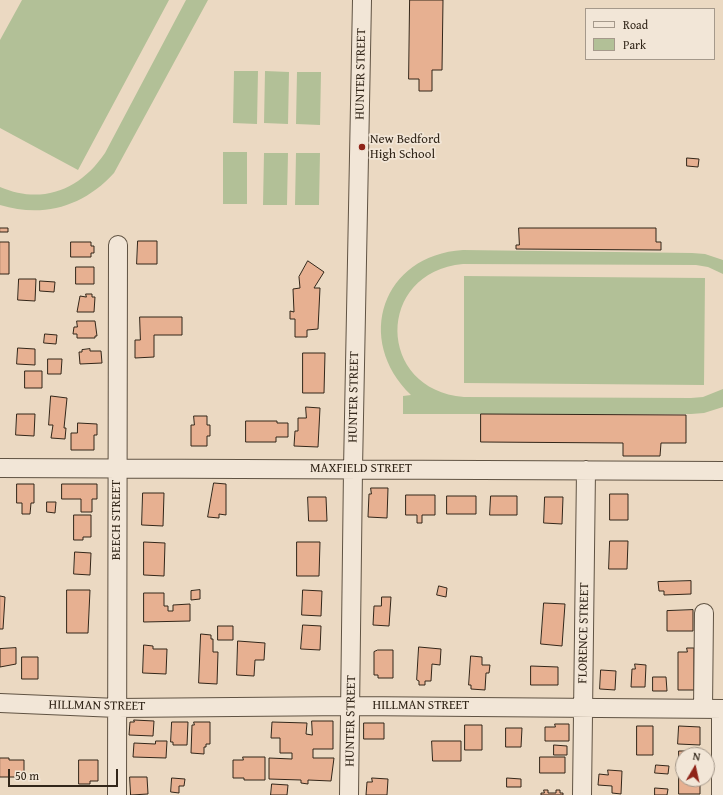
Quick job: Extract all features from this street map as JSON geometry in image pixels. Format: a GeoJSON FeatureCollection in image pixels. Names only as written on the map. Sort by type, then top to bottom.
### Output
{"type":"FeatureCollection","features":[{"type":"Feature","properties":{"kind":"street","name":"HUNTER STREET"},"geometry":{"type":"LineString","coordinates":[[349,795],[352,706],[353,468],[362,0]]}},
{"type":"Feature","properties":{"kind":"street","name":"BEECH STREET"},"geometry":{"type":"LineString","coordinates":[[117,795],[118,245]]}},
{"type":"Feature","properties":{"kind":"street","name":"MAXFIELD STREET"},"geometry":{"type":"LineString","coordinates":[[0,468],[117,467],[218,470],[353,468],[723,471]]}},
{"type":"Feature","properties":{"kind":"street","name":"FLORENCE STREET"},"geometry":{"type":"LineString","coordinates":[[582,795],[586,470]]}},
{"type":"Feature","properties":{"kind":"street"},"geometry":{"type":"LineString","coordinates":[[703,709],[704,613]]}},
{"type":"Feature","properties":{"kind":"street","name":"HILLMAN STREET"},"geometry":{"type":"LineString","coordinates":[[0,703],[118,708],[352,706],[722,709]]}},
{"type":"Feature","properties":{"kind":"street"},"geometry":{"type":"LineString","coordinates":[[721,795],[722,709]]}},
{"type":"Feature","properties":{"kind":"green space"},"geometry":{"type":"Polygon","coordinates":[[[22,0],[169,0],[78,170],[0,128],[0,40],[22,0]]]}},
{"type":"Feature","properties":{"kind":"green space"},"geometry":{"type":"Polygon","coordinates":[[[186,0],[208,0],[114,173],[102,185],[89,194],[62,207],[47,210],[32,210],[16,209],[0,205],[0,187],[16,192],[31,194],[45,194],[59,191],[72,185],[95,166],[105,153],[186,0]]]}},
{"type":"Feature","properties":{"kind":"green space"},"geometry":{"type":"Polygon","coordinates":[[[234,71],[258,71],[257,124],[233,123],[234,71]]]}},
{"type":"Feature","properties":{"kind":"green space"},"geometry":{"type":"Polygon","coordinates":[[[265,71],[289,72],[288,124],[264,123],[265,71]]]}},
{"type":"Feature","properties":{"kind":"green space"},"geometry":{"type":"Polygon","coordinates":[[[297,72],[321,72],[320,125],[296,124],[297,72]]]}},
{"type":"Feature","properties":{"kind":"green space"},"geometry":{"type":"Polygon","coordinates":[[[223,152],[247,152],[247,204],[223,204],[223,152]]]}},
{"type":"Feature","properties":{"kind":"green space"},"geometry":{"type":"Polygon","coordinates":[[[264,153],[288,153],[287,205],[263,205],[264,153]]]}},
{"type":"Feature","properties":{"kind":"green space"},"geometry":{"type":"Polygon","coordinates":[[[296,153],[320,153],[319,205],[295,205],[296,153]]]}},
{"type":"Feature","properties":{"kind":"green space"},"geometry":{"type":"Polygon","coordinates":[[[463,250],[705,254],[723,260],[723,274],[708,267],[696,265],[463,264],[434,272],[414,287],[401,308],[398,331],[402,354],[414,374],[435,390],[464,397],[691,398],[703,397],[723,389],[723,407],[704,413],[691,414],[403,414],[403,396],[411,395],[394,373],[384,350],[381,326],[385,304],[396,284],[413,267],[435,255],[463,250]]]}},
{"type":"Feature","properties":{"kind":"green space"},"geometry":{"type":"Polygon","coordinates":[[[464,276],[705,278],[704,385],[464,383],[464,276]]]}},
{"type":"Feature","properties":{"kind":"building"},"geometry":{"type":"Polygon","coordinates":[[[410,0],[443,0],[442,70],[432,70],[432,91],[419,91],[419,79],[409,79],[410,0]]]}},
{"type":"Feature","properties":{"kind":"building"},"geometry":{"type":"Polygon","coordinates":[[[687,158],[699,159],[698,167],[687,166],[687,158]]]}},
{"type":"Feature","properties":{"kind":"building"},"geometry":{"type":"Polygon","coordinates":[[[0,228],[8,228],[8,232],[0,232],[0,228]]]}},
{"type":"Feature","properties":{"kind":"building"},"geometry":{"type":"Polygon","coordinates":[[[519,228],[656,228],[656,242],[661,242],[661,250],[516,249],[516,245],[519,245],[519,228]]]}},
{"type":"Feature","properties":{"kind":"building"},"geometry":{"type":"Polygon","coordinates":[[[138,241],[157,241],[157,264],[137,264],[138,241]]]}},
{"type":"Feature","properties":{"kind":"building"},"geometry":{"type":"Polygon","coordinates":[[[0,242],[9,242],[9,274],[0,274],[0,242]]]}},
{"type":"Feature","properties":{"kind":"building"},"geometry":{"type":"Polygon","coordinates":[[[71,242],[91,242],[91,246],[94,246],[94,253],[91,253],[91,257],[71,257],[71,242]]]}},
{"type":"Feature","properties":{"kind":"building"},"geometry":{"type":"Polygon","coordinates":[[[308,261],[324,272],[314,288],[320,288],[318,329],[307,330],[307,337],[295,337],[295,319],[290,319],[290,311],[294,312],[293,289],[300,288],[299,277],[308,261]]]}},
{"type":"Feature","properties":{"kind":"building"},"geometry":{"type":"Polygon","coordinates":[[[76,267],[94,267],[94,284],[76,284],[76,267]]]}},
{"type":"Feature","properties":{"kind":"building"},"geometry":{"type":"Polygon","coordinates":[[[19,279],[36,279],[35,301],[18,300],[19,279]]]}},
{"type":"Feature","properties":{"kind":"building"},"geometry":{"type":"Polygon","coordinates":[[[40,281],[55,282],[54,292],[40,291],[40,281]]]}},
{"type":"Feature","properties":{"kind":"building"},"geometry":{"type":"Polygon","coordinates":[[[86,294],[92,294],[92,297],[95,297],[94,312],[77,312],[80,296],[86,297],[86,294]]]}},
{"type":"Feature","properties":{"kind":"building"},"geometry":{"type":"Polygon","coordinates":[[[140,317],[182,317],[182,335],[154,335],[154,357],[135,358],[135,340],[140,340],[140,317]]]}},
{"type":"Feature","properties":{"kind":"building"},"geometry":{"type":"Polygon","coordinates":[[[77,321],[95,321],[97,336],[95,336],[95,338],[77,338],[77,334],[73,334],[74,327],[77,327],[77,321]]]}},
{"type":"Feature","properties":{"kind":"building"},"geometry":{"type":"Polygon","coordinates":[[[45,334],[57,335],[56,344],[44,343],[45,334]]]}},
{"type":"Feature","properties":{"kind":"building"},"geometry":{"type":"Polygon","coordinates":[[[18,348],[35,349],[35,365],[17,364],[18,348]]]}},
{"type":"Feature","properties":{"kind":"building"},"geometry":{"type":"Polygon","coordinates":[[[90,349],[90,351],[101,351],[102,363],[80,364],[79,352],[90,349]]]}},
{"type":"Feature","properties":{"kind":"building"},"geometry":{"type":"Polygon","coordinates":[[[303,353],[325,353],[324,393],[303,393],[303,353]]]}},
{"type":"Feature","properties":{"kind":"building"},"geometry":{"type":"Polygon","coordinates":[[[48,359],[62,359],[61,374],[48,374],[48,359]]]}},
{"type":"Feature","properties":{"kind":"building"},"geometry":{"type":"Polygon","coordinates":[[[25,371],[42,371],[42,388],[25,388],[25,371]]]}},
{"type":"Feature","properties":{"kind":"building"},"geometry":{"type":"Polygon","coordinates":[[[51,396],[67,398],[64,428],[66,428],[65,439],[51,438],[53,425],[49,425],[51,396]]]}},
{"type":"Feature","properties":{"kind":"building"},"geometry":{"type":"Polygon","coordinates":[[[306,407],[320,408],[318,447],[294,446],[295,431],[298,431],[298,418],[306,418],[306,407]]]}},
{"type":"Feature","properties":{"kind":"building"},"geometry":{"type":"Polygon","coordinates":[[[17,414],[35,414],[34,436],[16,435],[17,414]]]}},
{"type":"Feature","properties":{"kind":"building"},"geometry":{"type":"Polygon","coordinates":[[[481,414],[686,415],[686,443],[661,443],[660,456],[623,456],[623,443],[481,442],[481,414]]]}},
{"type":"Feature","properties":{"kind":"building"},"geometry":{"type":"Polygon","coordinates":[[[194,416],[207,416],[207,425],[210,425],[210,436],[207,436],[207,446],[191,446],[191,425],[194,425],[194,416]]]}},
{"type":"Feature","properties":{"kind":"building"},"geometry":{"type":"Polygon","coordinates":[[[246,421],[277,421],[277,423],[288,423],[288,437],[276,437],[276,442],[246,442],[246,421]]]}},
{"type":"Feature","properties":{"kind":"building"},"geometry":{"type":"Polygon","coordinates":[[[78,423],[97,424],[97,435],[94,435],[94,450],[71,450],[71,433],[77,433],[78,423]]]}},
{"type":"Feature","properties":{"kind":"building"},"geometry":{"type":"Polygon","coordinates":[[[214,483],[226,484],[226,515],[219,514],[219,518],[208,517],[214,483]]]}},
{"type":"Feature","properties":{"kind":"building"},"geometry":{"type":"Polygon","coordinates":[[[17,484],[34,484],[34,503],[31,503],[30,514],[22,514],[22,503],[17,503],[17,484]]]}},
{"type":"Feature","properties":{"kind":"building"},"geometry":{"type":"Polygon","coordinates":[[[62,484],[97,484],[97,499],[92,499],[92,512],[81,512],[81,499],[62,499],[62,484]]]}},
{"type":"Feature","properties":{"kind":"building"},"geometry":{"type":"Polygon","coordinates":[[[371,488],[388,488],[387,518],[368,517],[369,494],[371,494],[371,488]]]}},
{"type":"Feature","properties":{"kind":"building"},"geometry":{"type":"Polygon","coordinates":[[[143,493],[164,493],[163,526],[142,525],[143,493]]]}},
{"type":"Feature","properties":{"kind":"building"},"geometry":{"type":"Polygon","coordinates":[[[610,494],[628,494],[628,520],[610,520],[610,494]]]}},
{"type":"Feature","properties":{"kind":"building"},"geometry":{"type":"Polygon","coordinates":[[[406,495],[435,495],[435,515],[422,515],[422,523],[417,523],[417,515],[406,515],[406,495]]]}},
{"type":"Feature","properties":{"kind":"building"},"geometry":{"type":"Polygon","coordinates":[[[447,496],[476,496],[476,514],[447,514],[447,496]]]}},
{"type":"Feature","properties":{"kind":"building"},"geometry":{"type":"Polygon","coordinates":[[[491,496],[517,496],[517,515],[490,515],[491,496]]]}},
{"type":"Feature","properties":{"kind":"building"},"geometry":{"type":"Polygon","coordinates":[[[308,497],[326,497],[327,521],[309,521],[308,497]]]}},
{"type":"Feature","properties":{"kind":"building"},"geometry":{"type":"Polygon","coordinates":[[[545,497],[563,497],[562,524],[544,523],[545,497]]]}},
{"type":"Feature","properties":{"kind":"building"},"geometry":{"type":"Polygon","coordinates":[[[47,502],[56,502],[55,513],[47,512],[47,502]]]}},
{"type":"Feature","properties":{"kind":"building"},"geometry":{"type":"Polygon","coordinates":[[[74,515],[91,515],[91,537],[83,537],[83,540],[74,540],[74,515]]]}},
{"type":"Feature","properties":{"kind":"building"},"geometry":{"type":"Polygon","coordinates":[[[610,541],[628,541],[627,569],[609,569],[610,541]]]}},
{"type":"Feature","properties":{"kind":"building"},"geometry":{"type":"Polygon","coordinates":[[[144,542],[165,543],[164,576],[144,575],[144,542]]]}},
{"type":"Feature","properties":{"kind":"building"},"geometry":{"type":"Polygon","coordinates":[[[297,542],[320,542],[319,576],[297,576],[297,542]]]}},
{"type":"Feature","properties":{"kind":"building"},"geometry":{"type":"Polygon","coordinates":[[[75,552],[91,553],[90,575],[74,574],[75,552]]]}},
{"type":"Feature","properties":{"kind":"building"},"geometry":{"type":"Polygon","coordinates":[[[691,581],[691,594],[664,595],[664,591],[659,591],[658,582],[691,581]]]}},
{"type":"Feature","properties":{"kind":"building"},"geometry":{"type":"Polygon","coordinates":[[[439,586],[447,588],[446,597],[437,595],[439,586]]]}},
{"type":"Feature","properties":{"kind":"building"},"geometry":{"type":"Polygon","coordinates":[[[67,590],[90,590],[88,633],[67,633],[67,590]]]}},
{"type":"Feature","properties":{"kind":"building"},"geometry":{"type":"Polygon","coordinates":[[[200,590],[200,599],[191,600],[191,591],[200,590]]]}},
{"type":"Feature","properties":{"kind":"building"},"geometry":{"type":"Polygon","coordinates":[[[303,590],[322,591],[321,616],[302,615],[303,590]]]}},
{"type":"Feature","properties":{"kind":"building"},"geometry":{"type":"Polygon","coordinates":[[[144,593],[164,593],[164,606],[168,606],[168,611],[173,611],[173,605],[190,604],[190,621],[144,622],[144,593]]]}},
{"type":"Feature","properties":{"kind":"building"},"geometry":{"type":"Polygon","coordinates":[[[0,596],[5,597],[3,629],[0,629],[0,596]]]}},
{"type":"Feature","properties":{"kind":"building"},"geometry":{"type":"Polygon","coordinates":[[[382,597],[391,597],[389,626],[373,625],[374,606],[381,606],[382,597]]]}},
{"type":"Feature","properties":{"kind":"building"},"geometry":{"type":"Polygon","coordinates":[[[544,603],[565,604],[562,646],[541,644],[544,603]]]}},
{"type":"Feature","properties":{"kind":"building"},"geometry":{"type":"Polygon","coordinates":[[[693,610],[693,631],[667,631],[667,611],[693,610]]]}},
{"type":"Feature","properties":{"kind":"building"},"geometry":{"type":"Polygon","coordinates":[[[303,625],[321,626],[320,650],[301,649],[303,625]]]}},
{"type":"Feature","properties":{"kind":"building"},"geometry":{"type":"Polygon","coordinates":[[[218,626],[233,626],[233,640],[218,640],[218,626]]]}},
{"type":"Feature","properties":{"kind":"building"},"geometry":{"type":"Polygon","coordinates":[[[201,634],[211,635],[211,639],[213,639],[213,652],[218,652],[217,684],[199,683],[201,634]]]}},
{"type":"Feature","properties":{"kind":"building"},"geometry":{"type":"Polygon","coordinates":[[[238,641],[265,643],[264,660],[255,660],[254,676],[237,675],[238,641]]]}},
{"type":"Feature","properties":{"kind":"building"},"geometry":{"type":"Polygon","coordinates":[[[144,645],[153,646],[153,649],[167,649],[166,674],[143,673],[144,645]]]}},
{"type":"Feature","properties":{"kind":"building"},"geometry":{"type":"Polygon","coordinates":[[[419,647],[441,649],[440,665],[432,664],[431,681],[425,681],[425,685],[419,685],[419,681],[417,680],[419,647]]]}},
{"type":"Feature","properties":{"kind":"building"},"geometry":{"type":"Polygon","coordinates":[[[16,648],[16,664],[0,667],[0,649],[16,648]]]}},
{"type":"Feature","properties":{"kind":"building"},"geometry":{"type":"Polygon","coordinates":[[[687,648],[694,648],[694,690],[678,690],[678,652],[687,652],[687,648]]]}},
{"type":"Feature","properties":{"kind":"building"},"geometry":{"type":"Polygon","coordinates":[[[378,650],[393,650],[393,678],[378,678],[378,675],[374,675],[374,652],[378,650]]]}},
{"type":"Feature","properties":{"kind":"building"},"geometry":{"type":"Polygon","coordinates":[[[471,656],[482,657],[482,665],[490,665],[489,673],[486,673],[485,690],[471,689],[471,685],[469,685],[471,656]]]}},
{"type":"Feature","properties":{"kind":"building"},"geometry":{"type":"Polygon","coordinates":[[[22,657],[38,657],[38,679],[22,679],[22,657]]]}},
{"type":"Feature","properties":{"kind":"building"},"geometry":{"type":"Polygon","coordinates":[[[635,664],[646,665],[645,687],[631,687],[632,669],[635,669],[635,664]]]}},
{"type":"Feature","properties":{"kind":"building"},"geometry":{"type":"Polygon","coordinates":[[[531,666],[558,667],[558,685],[531,685],[531,666]]]}},
{"type":"Feature","properties":{"kind":"building"},"geometry":{"type":"Polygon","coordinates":[[[601,670],[616,671],[615,690],[600,689],[601,670]]]}},
{"type":"Feature","properties":{"kind":"building"},"geometry":{"type":"Polygon","coordinates":[[[653,677],[666,677],[667,691],[653,691],[653,677]]]}},
{"type":"Feature","properties":{"kind":"building"},"geometry":{"type":"Polygon","coordinates":[[[134,720],[154,721],[153,736],[129,735],[130,722],[134,722],[134,720]]]}},
{"type":"Feature","properties":{"kind":"building"},"geometry":{"type":"Polygon","coordinates":[[[312,721],[333,721],[333,749],[313,749],[313,758],[334,758],[331,781],[308,780],[308,784],[301,783],[301,780],[269,779],[269,758],[292,759],[292,753],[280,753],[280,738],[271,738],[272,722],[307,723],[306,734],[312,735],[312,721]]]}},
{"type":"Feature","properties":{"kind":"building"},"geometry":{"type":"Polygon","coordinates":[[[172,722],[188,722],[187,745],[173,745],[173,742],[171,742],[172,722]]]}},
{"type":"Feature","properties":{"kind":"building"},"geometry":{"type":"Polygon","coordinates":[[[194,722],[210,722],[210,744],[206,744],[206,747],[204,747],[204,754],[191,753],[192,725],[194,725],[194,722]]]}},
{"type":"Feature","properties":{"kind":"building"},"geometry":{"type":"Polygon","coordinates":[[[364,723],[384,723],[384,739],[364,739],[364,723]]]}},
{"type":"Feature","properties":{"kind":"building"},"geometry":{"type":"Polygon","coordinates":[[[555,724],[569,724],[569,741],[545,741],[545,727],[555,727],[555,724]]]}},
{"type":"Feature","properties":{"kind":"building"},"geometry":{"type":"Polygon","coordinates":[[[465,725],[482,725],[482,750],[465,750],[465,725]]]}},
{"type":"Feature","properties":{"kind":"building"},"geometry":{"type":"Polygon","coordinates":[[[637,726],[653,726],[653,755],[637,755],[637,726]]]}},
{"type":"Feature","properties":{"kind":"building"},"geometry":{"type":"Polygon","coordinates":[[[679,726],[700,727],[700,745],[678,744],[679,726]]]}},
{"type":"Feature","properties":{"kind":"building"},"geometry":{"type":"Polygon","coordinates":[[[506,728],[522,728],[521,747],[506,747],[506,728]]]}},
{"type":"Feature","properties":{"kind":"building"},"geometry":{"type":"Polygon","coordinates":[[[156,741],[167,741],[166,758],[133,757],[134,743],[155,744],[156,741]]]}},
{"type":"Feature","properties":{"kind":"building"},"geometry":{"type":"Polygon","coordinates":[[[432,741],[461,741],[461,761],[433,761],[432,741]]]}},
{"type":"Feature","properties":{"kind":"building"},"geometry":{"type":"Polygon","coordinates":[[[554,745],[567,746],[567,755],[554,755],[554,745]]]}},
{"type":"Feature","properties":{"kind":"building"},"geometry":{"type":"Polygon","coordinates":[[[243,757],[265,757],[265,780],[244,780],[244,778],[233,778],[233,760],[243,760],[243,757]]]}},
{"type":"Feature","properties":{"kind":"building"},"geometry":{"type":"Polygon","coordinates":[[[540,757],[565,757],[565,773],[540,773],[540,757]]]}},
{"type":"Feature","properties":{"kind":"building"},"geometry":{"type":"Polygon","coordinates":[[[0,758],[9,758],[9,760],[24,760],[24,777],[0,777],[0,758]]]}},
{"type":"Feature","properties":{"kind":"building"},"geometry":{"type":"Polygon","coordinates":[[[79,760],[98,760],[98,781],[90,781],[90,784],[79,784],[79,760]]]}},
{"type":"Feature","properties":{"kind":"building"},"geometry":{"type":"Polygon","coordinates":[[[656,765],[669,766],[668,774],[655,773],[656,765]]]}},
{"type":"Feature","properties":{"kind":"building"},"geometry":{"type":"Polygon","coordinates":[[[608,770],[622,771],[621,794],[612,793],[612,786],[598,785],[599,774],[608,775],[608,770]]]}},
{"type":"Feature","properties":{"kind":"building"},"geometry":{"type":"Polygon","coordinates":[[[130,777],[147,777],[148,794],[131,795],[130,777]]]}},
{"type":"Feature","properties":{"kind":"building"},"geometry":{"type":"Polygon","coordinates":[[[172,778],[185,779],[184,786],[179,786],[179,793],[171,792],[172,778]]]}},
{"type":"Feature","properties":{"kind":"building"},"geometry":{"type":"Polygon","coordinates":[[[372,778],[388,779],[387,795],[366,795],[367,782],[372,782],[372,778]]]}},
{"type":"Feature","properties":{"kind":"building"},"geometry":{"type":"Polygon","coordinates":[[[507,778],[521,779],[521,787],[507,787],[507,778]]]}},
{"type":"Feature","properties":{"kind":"building"},"geometry":{"type":"Polygon","coordinates":[[[272,784],[288,785],[287,795],[271,795],[272,784]]]}},
{"type":"Feature","properties":{"kind":"building"},"geometry":{"type":"Polygon","coordinates":[[[679,787],[700,787],[700,794],[679,794],[679,787]]]}},
{"type":"Feature","properties":{"kind":"building"},"geometry":{"type":"Polygon","coordinates":[[[655,788],[668,789],[667,795],[655,795],[655,788]]]}},
{"type":"Feature","properties":{"kind":"building"},"geometry":{"type":"Polygon","coordinates":[[[544,790],[548,790],[548,793],[556,793],[556,790],[560,790],[560,793],[563,793],[563,795],[541,795],[541,793],[544,793],[544,790]]]}},
{"type":"Feature","properties":{"kind":"place","name":"New Bedford High School"},"geometry":{"type":"Point","coordinates":[362,147]}}]}
